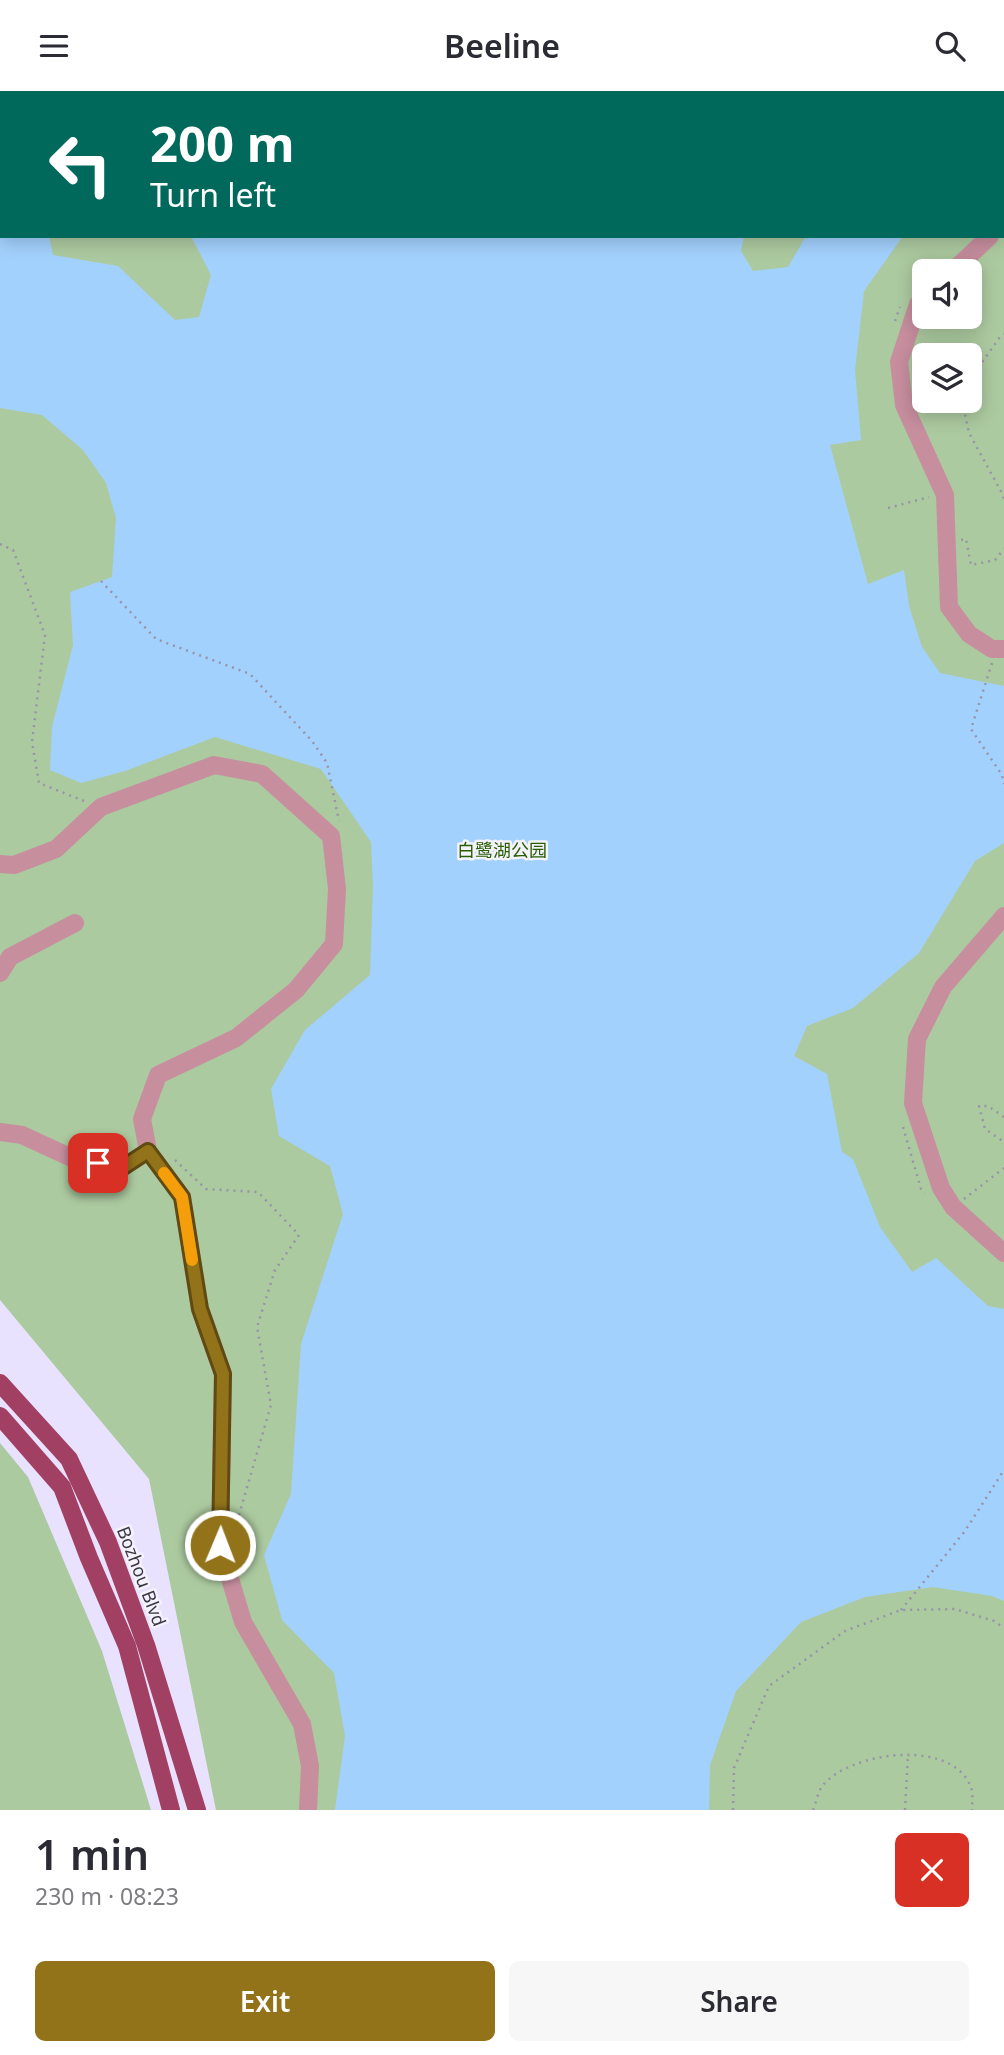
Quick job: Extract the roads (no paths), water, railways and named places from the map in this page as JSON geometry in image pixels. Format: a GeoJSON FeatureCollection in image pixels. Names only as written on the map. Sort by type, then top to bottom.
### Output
{"type":"FeatureCollection","features":[{"type":"Feature","properties":{"kind":"main road","name":"Bozhou Blvd"},"geometry":{"type":"LineString","coordinates":[[0,1383],[69,1459],[108,1542],[146,1645],[197,1810]]}},
{"type":"Feature","properties":{"kind":"main road"},"geometry":{"type":"LineString","coordinates":[[0,1416],[62,1487],[127,1646],[171,1810]]}},
{"type":"Feature","properties":{"kind":"lane"},"geometry":{"type":"LineString","coordinates":[[966,259],[988,238]]}},
{"type":"Feature","properties":{"kind":"lane"},"geometry":{"type":"LineString","coordinates":[[912,322],[899,362],[904,405],[945,495],[949,607],[969,634],[998,655]]}},
{"type":"Feature","properties":{"kind":"lane"},"geometry":{"type":"LineString","coordinates":[[0,864],[14,865],[56,849],[101,807],[214,765],[262,773],[331,836],[337,889],[334,944],[296,990],[236,1038],[158,1075],[142,1119],[148,1151],[182,1197],[200,1309],[223,1374],[220,1545],[243,1622],[302,1724],[310,1766],[308,1810]]}},
{"type":"Feature","properties":{"kind":"lane"},"geometry":{"type":"LineString","coordinates":[[1004,916],[943,987],[917,1039],[913,1103],[941,1188],[953,1207],[1004,1253]]}},
{"type":"Feature","properties":{"kind":"lane"},"geometry":{"type":"LineString","coordinates":[[0,973],[10,957],[75,923]]}},
{"type":"Feature","properties":{"kind":"lane"},"geometry":{"type":"LineString","coordinates":[[0,1132],[22,1135],[74,1159],[122,1168],[148,1151]]}},
{"type":"Feature","properties":{"kind":"water","name":"白鹭湖公园"},"geometry":{"type":"Polygon","coordinates":[[[0,238],[49,238],[53,255],[118,266],[175,320],[199,317],[211,275],[192,238],[744,238],[741,251],[753,271],[788,267],[805,238],[902,238],[864,291],[855,370],[861,440],[830,445],[868,584],[904,570],[909,606],[922,647],[940,673],[1004,686],[1004,843],[975,861],[919,953],[853,1008],[807,1026],[794,1056],[827,1074],[842,1152],[853,1159],[880,1227],[912,1272],[936,1258],[988,1306],[1004,1309],[1004,1601],[992,1596],[933,1587],[865,1597],[801,1622],[736,1691],[710,1765],[709,1810],[335,1810],[345,1736],[334,1673],[282,1620],[264,1555],[291,1494],[301,1344],[343,1214],[330,1166],[279,1136],[271,1089],[305,1030],[370,975],[373,887],[371,842],[321,769],[215,737],[125,771],[81,783],[50,770],[52,727],[73,645],[70,592],[112,577],[116,518],[106,483],[83,450],[42,415],[0,408],[0,238]]]}}]}
